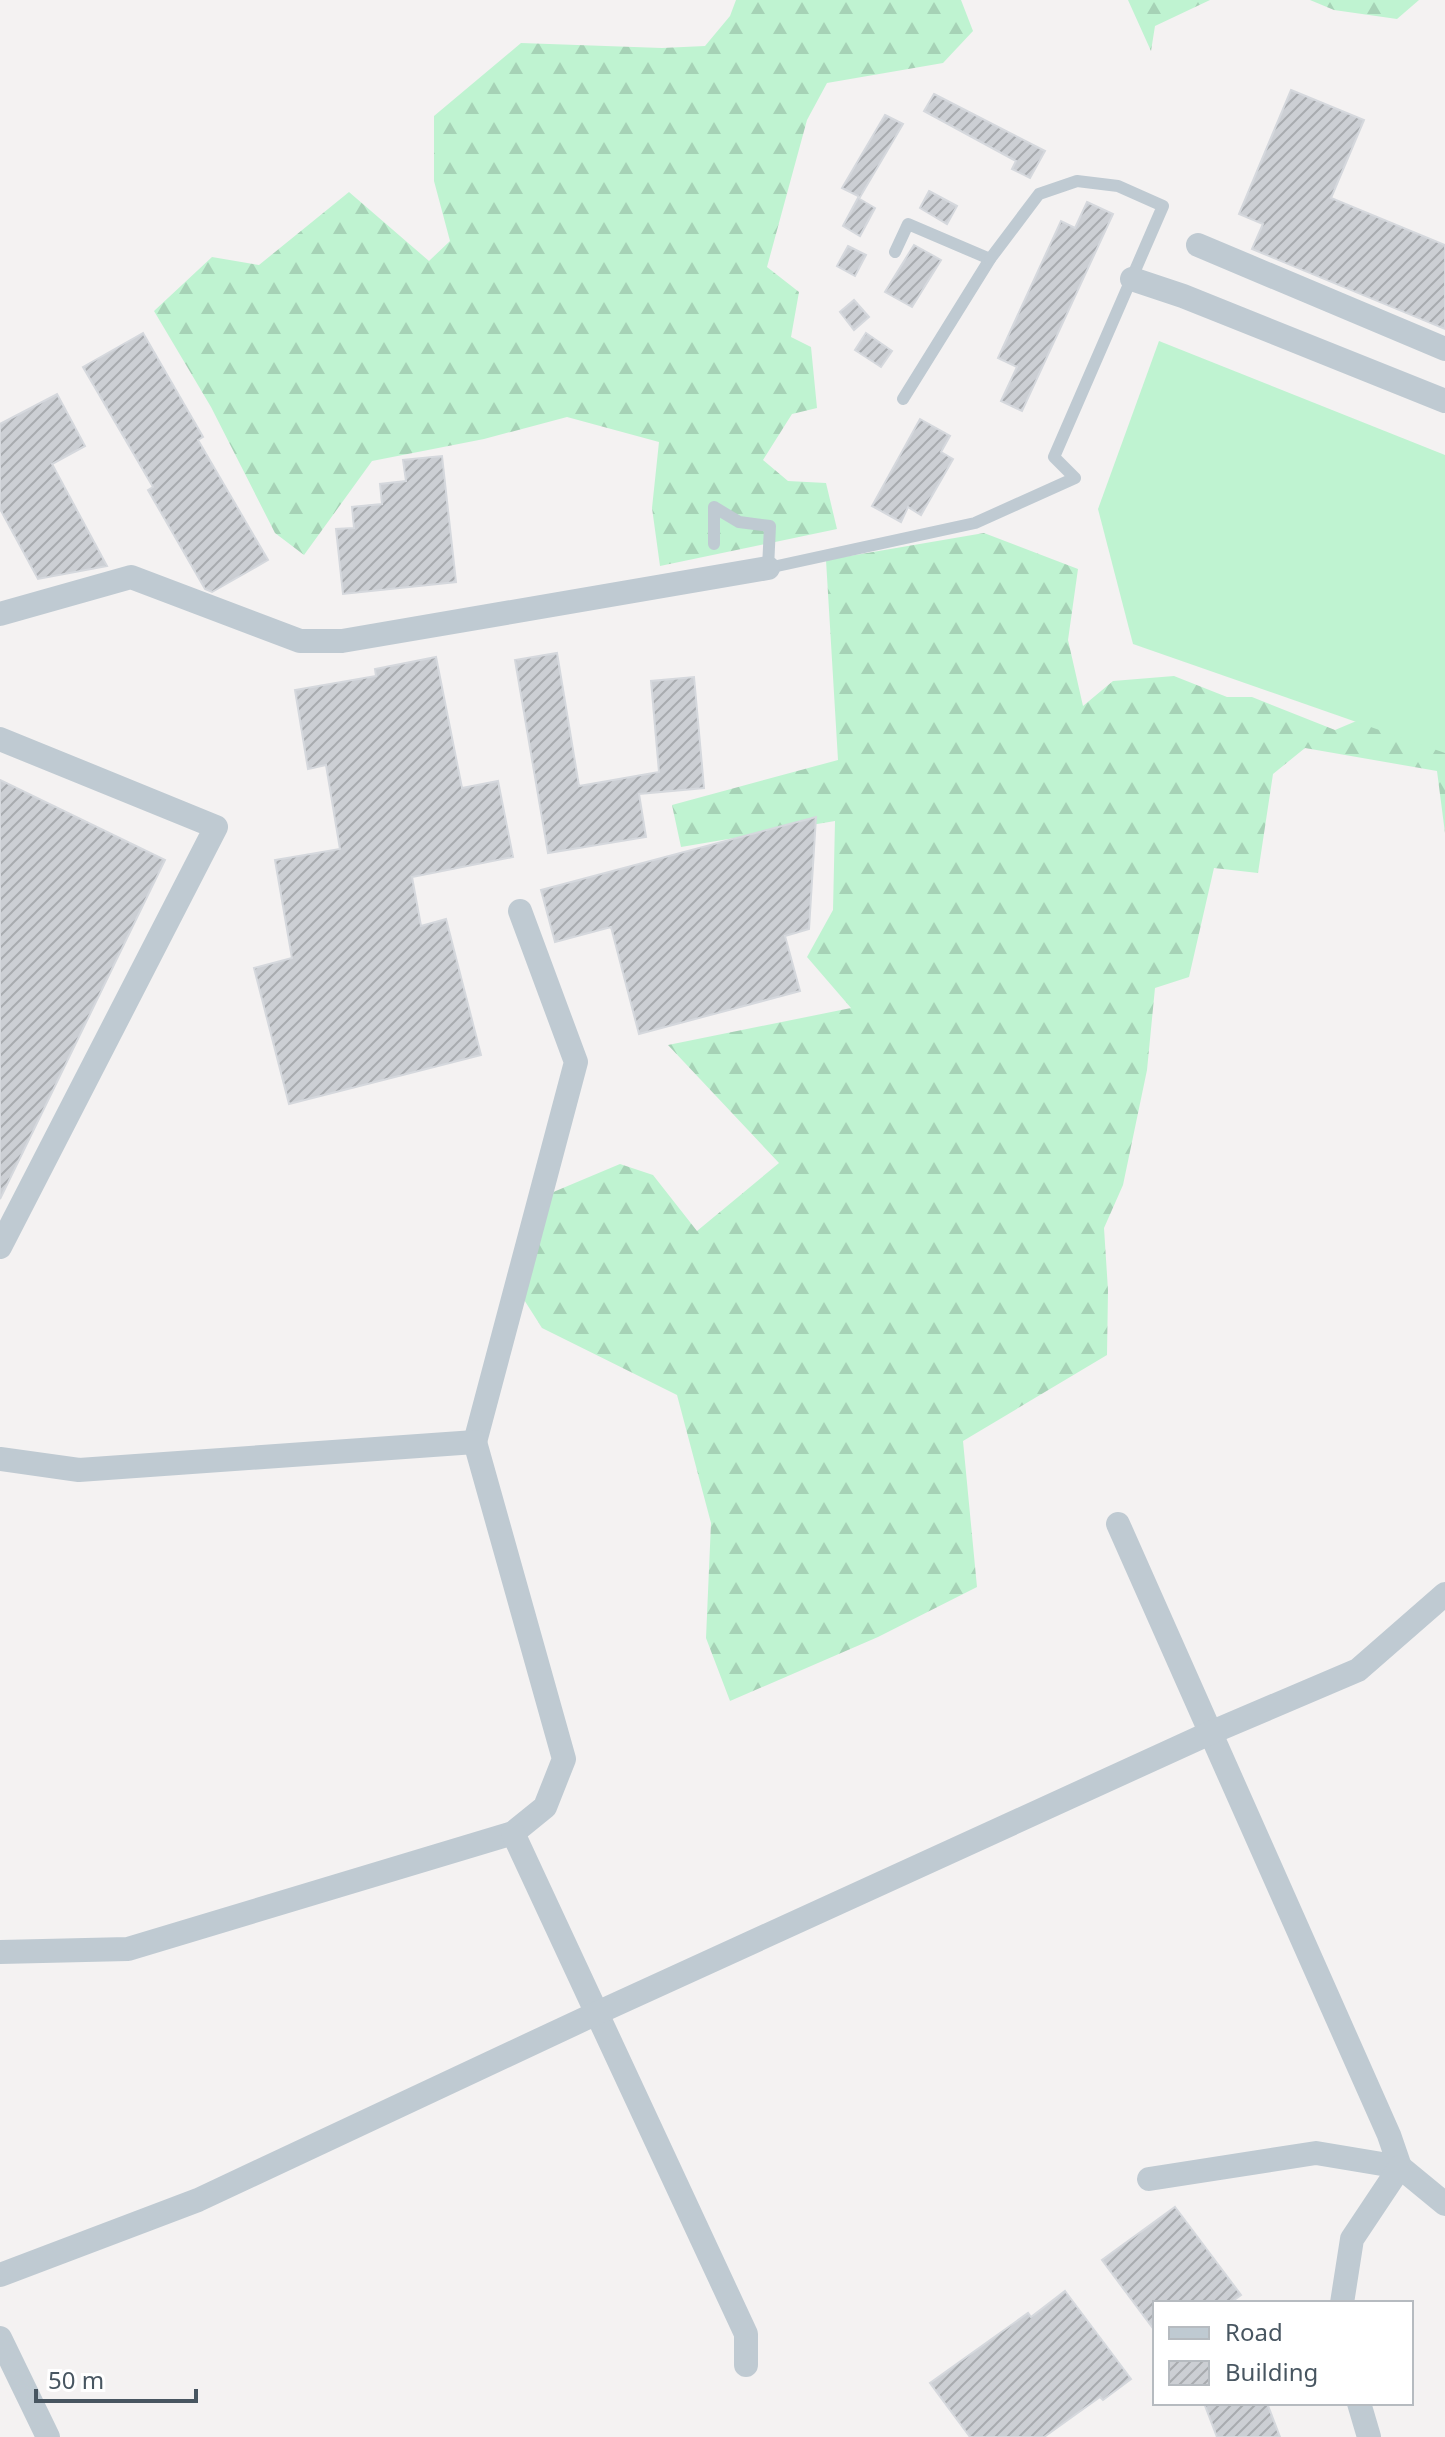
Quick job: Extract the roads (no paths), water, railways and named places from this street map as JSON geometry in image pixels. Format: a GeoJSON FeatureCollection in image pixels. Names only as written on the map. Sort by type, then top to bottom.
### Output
{"type":"FeatureCollection","features":[{"type":"Feature","properties":{"kind":"street"},"geometry":{"type":"LineString","coordinates":[[1198,245],[1445,349]]}},
{"type":"Feature","properties":{"kind":"street"},"geometry":{"type":"LineString","coordinates":[[1132,279],[1183,296],[1445,401]]}},
{"type":"Feature","properties":{"kind":"street"},"geometry":{"type":"LineString","coordinates":[[0,614],[131,577],[300,641],[342,641],[768,568]]}},
{"type":"Feature","properties":{"kind":"street"},"geometry":{"type":"LineString","coordinates":[[0,739],[216,827],[1,1243]]}},
{"type":"Feature","properties":{"kind":"street"},"geometry":{"type":"LineString","coordinates":[[0,1952],[128,1949],[513,1833],[545,1807],[564,1759],[475,1442],[576,1062],[520,911]]}},
{"type":"Feature","properties":{"kind":"street"},"geometry":{"type":"LineString","coordinates":[[0,1459],[79,1470],[475,1442]]}},
{"type":"Feature","properties":{"kind":"street"},"geometry":{"type":"LineString","coordinates":[[1118,1524],[1383,2120],[1400,2167]]}},
{"type":"Feature","properties":{"kind":"street"},"geometry":{"type":"LineString","coordinates":[[0,2275],[198,2200],[597,2013],[1210,1733],[1358,1670],[1445,1594]]}},
{"type":"Feature","properties":{"kind":"street"},"geometry":{"type":"LineString","coordinates":[[513,1833],[746,2334],[746,2365]]}},
{"type":"Feature","properties":{"kind":"street"},"geometry":{"type":"LineString","coordinates":[[1149,2179],[1316,2153],[1400,2167],[1445,2204]]}},
{"type":"Feature","properties":{"kind":"street"},"geometry":{"type":"LineString","coordinates":[[1342,2301],[1352,2239],[1400,2167]]}},
{"type":"Feature","properties":{"kind":"street"},"geometry":{"type":"LineString","coordinates":[[0,2338],[48,2437]]}},
{"type":"Feature","properties":{"kind":"street"},"geometry":{"type":"LineString","coordinates":[[1360,2405],[1369,2437]]}},
{"type":"Feature","properties":{"kind":"lane"},"geometry":{"type":"LineString","coordinates":[[714,544],[714,507],[739,522],[770,526],[768,568],[975,523],[1075,478],[1054,457],[1163,206],[1118,186],[1077,181],[1039,194],[990,259],[903,399]]}},
{"type":"Feature","properties":{"kind":"lane"},"geometry":{"type":"LineString","coordinates":[[895,252],[908,224],[990,259]]}}]}
